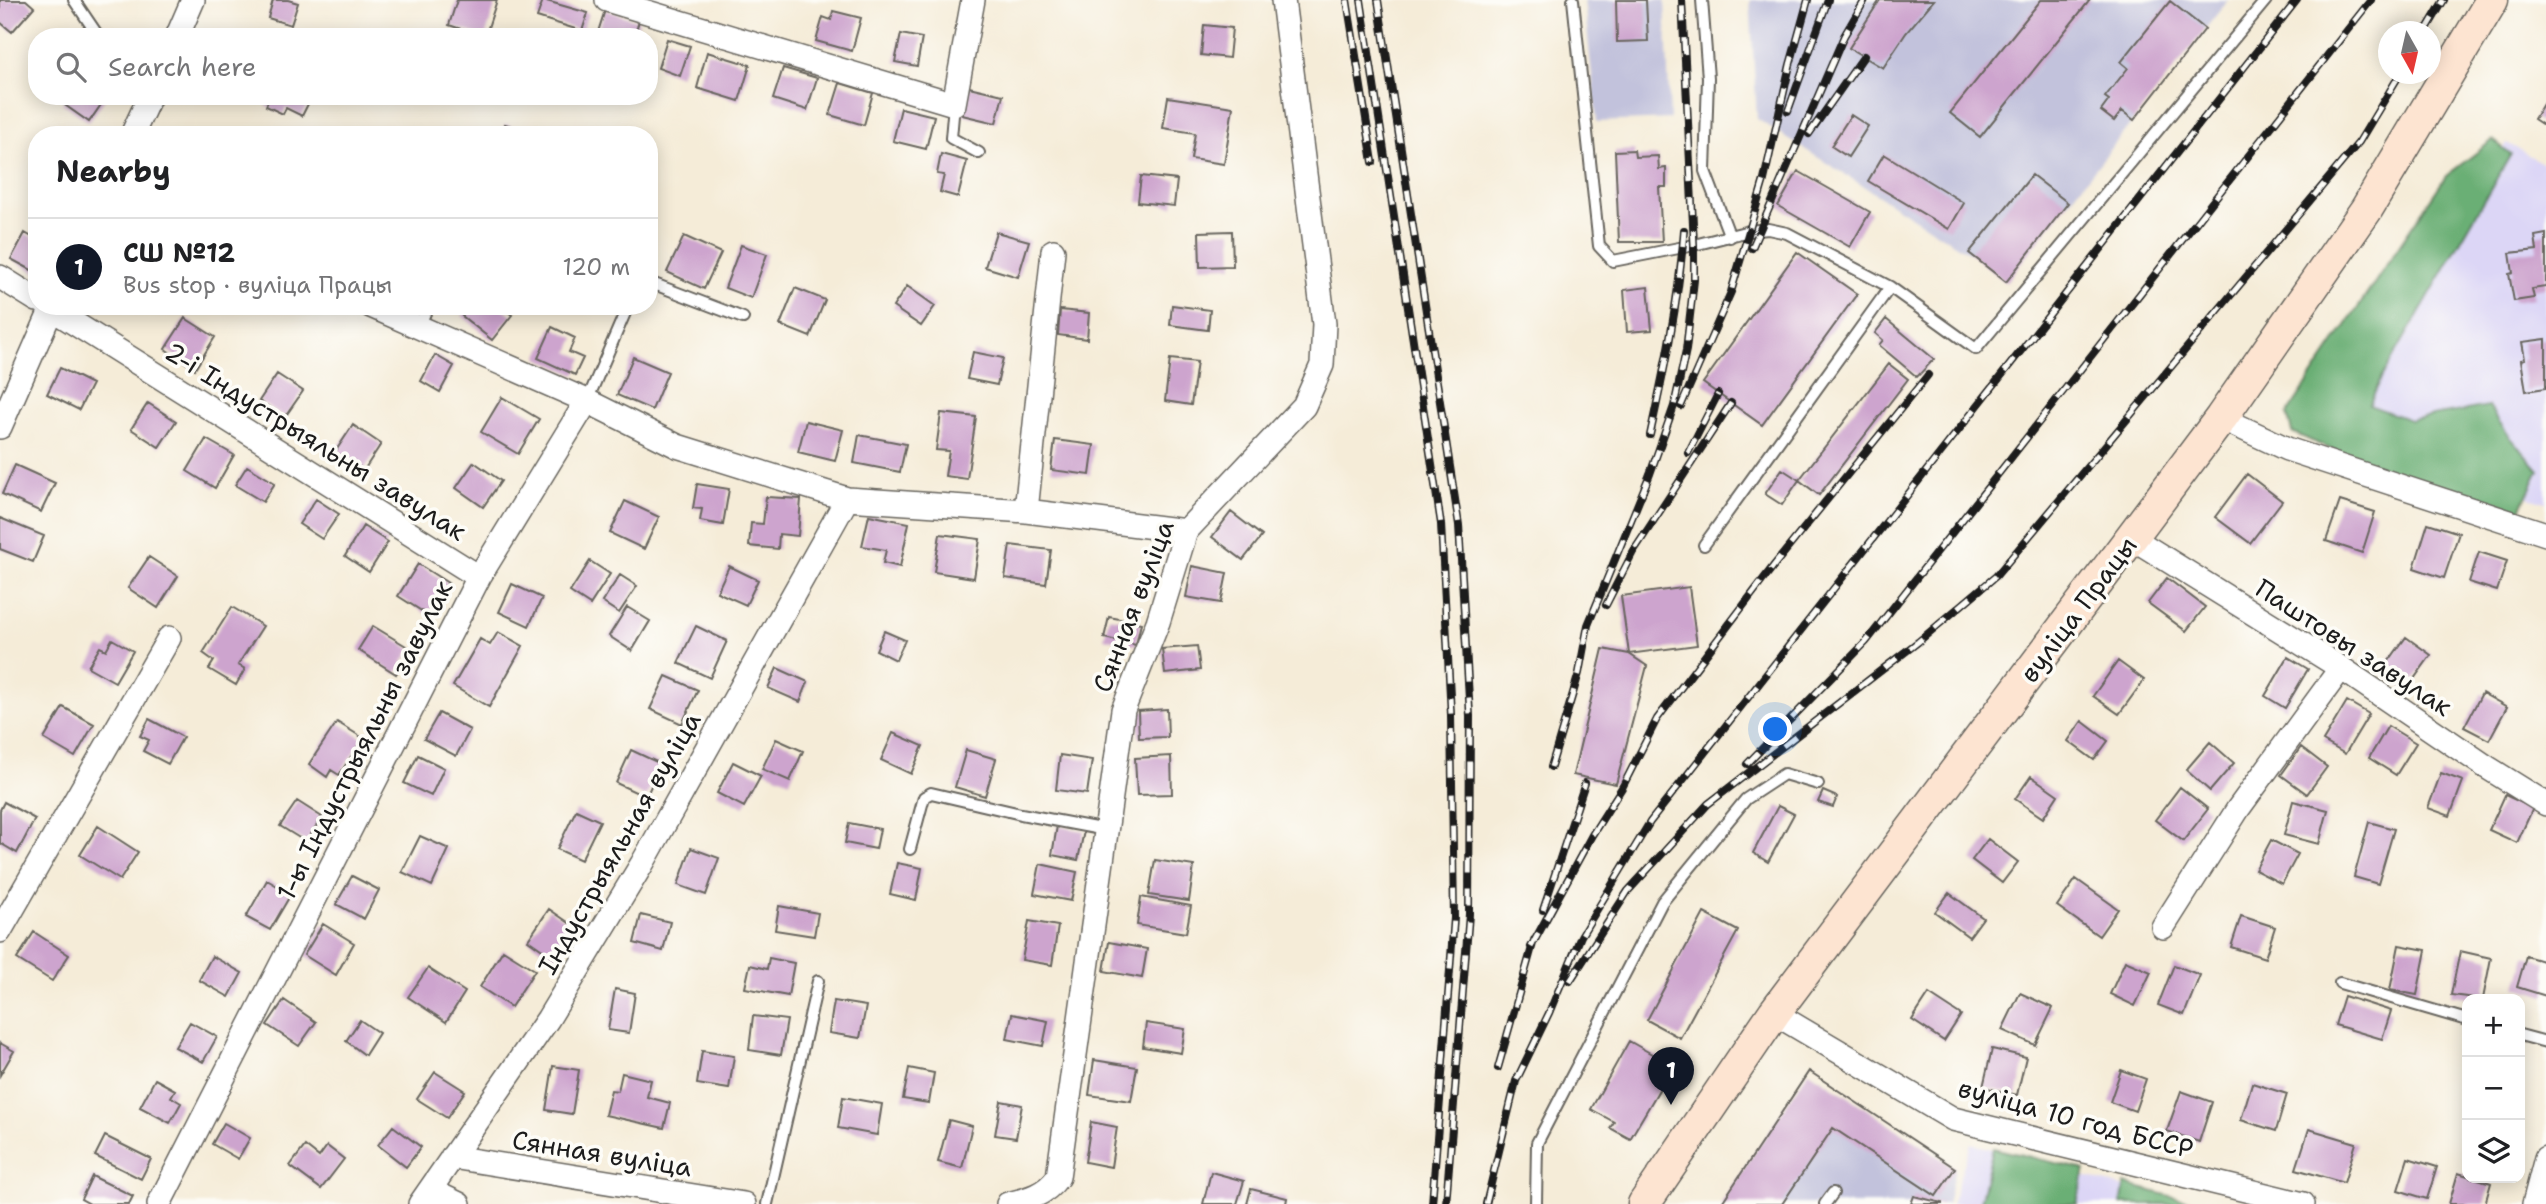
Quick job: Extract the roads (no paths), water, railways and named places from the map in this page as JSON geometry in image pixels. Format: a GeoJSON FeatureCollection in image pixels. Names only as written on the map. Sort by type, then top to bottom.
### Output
{"type":"FeatureCollection","features":[{"type":"Feature","properties":{"kind":"main road","name":"вуліца Працы"},"geometry":{"type":"LineString","coordinates":[[1644,1204],[1774,1013],[2221,418],[2366,210],[2492,0]]}},
{"type":"Feature","properties":{"kind":"street"},"geometry":{"type":"LineString","coordinates":[[181,28],[193,0]]}},
{"type":"Feature","properties":{"kind":"street"},"geometry":{"type":"LineString","coordinates":[[607,0],[954,104],[973,0]]}},
{"type":"Feature","properties":{"kind":"street","name":"Сянная вуліца"},"geometry":{"type":"LineString","coordinates":[[1008,1204],[1035,1197],[1050,1188],[1058,1177],[1123,709],[1158,622],[1186,531],[1304,406],[1322,365],[1324,324],[1283,0]]}},
{"type":"Feature","properties":{"kind":"street"},"geometry":{"type":"LineString","coordinates":[[136,126],[144,105]]}},
{"type":"Feature","properties":{"kind":"street"},"geometry":{"type":"LineString","coordinates":[[1026,511],[1053,251]]}},
{"type":"Feature","properties":{"kind":"street","name":"2-і Індустрыяльны завулак"},"geometry":{"type":"LineString","coordinates":[[0,277],[28,294]]}},
{"type":"Feature","properties":{"kind":"street"},"geometry":{"type":"LineString","coordinates":[[0,428],[43,315]]}},
{"type":"Feature","properties":{"kind":"street","name":"2-і Індустрыяльны завулак"},"geometry":{"type":"LineString","coordinates":[[63,315],[479,576]]}},
{"type":"Feature","properties":{"kind":"street"},"geometry":{"type":"LineString","coordinates":[[424,317],[677,446],[847,499],[1026,511],[1186,531]]}},
{"type":"Feature","properties":{"kind":"street","name":"1-ы Індустрыяльны завулак"},"geometry":{"type":"LineString","coordinates":[[159,1204],[479,576],[587,401]]}},
{"type":"Feature","properties":{"kind":"street"},"geometry":{"type":"LineString","coordinates":[[2221,418],[2287,449],[2546,534]]}},
{"type":"Feature","properties":{"kind":"street","name":"Індустрыяльная вуліца"},"geometry":{"type":"LineString","coordinates":[[425,1197],[548,1019],[642,864],[847,499]]}},
{"type":"Feature","properties":{"kind":"street","name":"Паштовы завулак"},"geometry":{"type":"LineString","coordinates":[[2132,538],[2149,551],[2342,668],[2485,766],[2546,804]]}},
{"type":"Feature","properties":{"kind":"street"},"geometry":{"type":"LineString","coordinates":[[0,931],[169,638]]}},
{"type":"Feature","properties":{"kind":"street"},"geometry":{"type":"LineString","coordinates":[[2163,927],[2238,809],[2342,668]]}},
{"type":"Feature","properties":{"kind":"street","name":"вуліца 10 год БССР"},"geometry":{"type":"LineString","coordinates":[[1774,1013],[1952,1119],[2303,1204]]}},
{"type":"Feature","properties":{"kind":"street","name":"Сянная вуліца"},"geometry":{"type":"LineString","coordinates":[[452,1157],[744,1204]]}},
{"type":"Feature","properties":{"kind":"street"},"geometry":{"type":"LineString","coordinates":[[2534,1204],[2546,1158]]}},
{"type":"Feature","properties":{"kind":"street"},"geometry":{"type":"LineString","coordinates":[[425,1197],[460,1204]]}},
{"type":"Feature","properties":{"kind":"lane"},"geometry":{"type":"LineString","coordinates":[[74,0],[93,28]]}},
{"type":"Feature","properties":{"kind":"lane"},"geometry":{"type":"LineString","coordinates":[[1573,0],[1599,246],[1613,261],[1749,231],[1768,229],[1787,233],[1890,287],[1976,349],[2266,0]]}},
{"type":"Feature","properties":{"kind":"lane"},"geometry":{"type":"LineString","coordinates":[[1702,0],[1708,78],[1704,171],[1730,237]]}},
{"type":"Feature","properties":{"kind":"lane"},"geometry":{"type":"LineString","coordinates":[[954,104],[951,138],[979,153]]}},
{"type":"Feature","properties":{"kind":"lane"},"geometry":{"type":"LineString","coordinates":[[658,285],[743,318]]}},
{"type":"Feature","properties":{"kind":"lane"},"geometry":{"type":"LineString","coordinates":[[1704,545],[1890,287]]}},
{"type":"Feature","properties":{"kind":"lane","name":"1-ы Індустрыяльны завулак"},"geometry":{"type":"LineString","coordinates":[[587,401],[624,315]]}},
{"type":"Feature","properties":{"kind":"lane"},"geometry":{"type":"LineString","coordinates":[[1536,1204],[1538,1143],[1662,902],[1746,799],[1784,774],[1818,784]]}},
{"type":"Feature","properties":{"kind":"lane"},"geometry":{"type":"LineString","coordinates":[[910,849],[924,797],[930,793],[1106,830]]}},
{"type":"Feature","properties":{"kind":"lane"},"geometry":{"type":"LineString","coordinates":[[767,1204],[818,981]]}},
{"type":"Feature","properties":{"kind":"lane"},"geometry":{"type":"LineString","coordinates":[[2340,983],[2462,1019]]}},
{"type":"Feature","properties":{"kind":"lane"},"geometry":{"type":"LineString","coordinates":[[2525,1036],[2546,1042]]}},
{"type":"Feature","properties":{"kind":"lane"},"geometry":{"type":"LineString","coordinates":[[1825,1204],[1833,1193]]}},
{"type":"Feature","properties":{"kind":"railway"},"geometry":{"type":"LineString","coordinates":[[1347,0],[1373,162]]}},
{"type":"Feature","properties":{"kind":"railway"},"geometry":{"type":"LineString","coordinates":[[1361,0],[1441,524],[1451,715],[1454,918],[1432,1204]]}},
{"type":"Feature","properties":{"kind":"railway"},"geometry":{"type":"LineString","coordinates":[[1378,0],[1459,525],[1470,716],[1469,914],[1446,1204]]}},
{"type":"Feature","properties":{"kind":"railway"},"geometry":{"type":"LineString","coordinates":[[1551,767],[1579,673],[1588,625],[1650,474],[1674,406],[1686,350],[1694,280],[1694,245],[1682,0]]}},
{"type":"Feature","properties":{"kind":"railway"},"geometry":{"type":"LineString","coordinates":[[1681,406],[1731,292],[1764,180],[1808,0]]}},
{"type":"Feature","properties":{"kind":"railway"},"geometry":{"type":"LineString","coordinates":[[1788,111],[1828,0]]}},
{"type":"Feature","properties":{"kind":"railway"},"geometry":{"type":"LineString","coordinates":[[1752,248],[1844,36],[1865,0]]}},
{"type":"Feature","properties":{"kind":"railway"},"geometry":{"type":"LineString","coordinates":[[1486,1204],[1516,1081],[1549,1013],[1581,936],[1650,822],[2297,0]]}},
{"type":"Feature","properties":{"kind":"railway"},"geometry":{"type":"LineString","coordinates":[[1747,764],[1866,642],[2371,0]]}},
{"type":"Feature","properties":{"kind":"railway"},"geometry":{"type":"LineString","coordinates":[[2432,21],[2444,0]]}},
{"type":"Feature","properties":{"kind":"railway"},"geometry":{"type":"LineString","coordinates":[[1809,134],[1864,56]]}},
{"type":"Feature","properties":{"kind":"railway"},"geometry":{"type":"LineString","coordinates":[[1570,981],[1628,891],[1708,804],[1918,642],[1996,576],[2359,142],[2394,84]]}},
{"type":"Feature","properties":{"kind":"railway"},"geometry":{"type":"LineString","coordinates":[[1650,435],[1675,308],[1684,230]]}},
{"type":"Feature","properties":{"kind":"railway"},"geometry":{"type":"LineString","coordinates":[[1531,947],[1592,835],[1623,786],[1657,719],[1775,564],[1928,375]]}},
{"type":"Feature","properties":{"kind":"railway"},"geometry":{"type":"LineString","coordinates":[[1688,453],[1718,394]]}},
{"type":"Feature","properties":{"kind":"railway"},"geometry":{"type":"LineString","coordinates":[[1606,605],[1633,552],[1731,403]]}},
{"type":"Feature","properties":{"kind":"railway"},"geometry":{"type":"LineString","coordinates":[[1543,910],[1585,783]]}},
{"type":"Feature","properties":{"kind":"railway"},"geometry":{"type":"LineString","coordinates":[[1498,1068],[1534,940]]}},
{"type":"Feature","properties":{"kind":"place","name":"СШ №12"},"geometry":{"type":"Point","coordinates":[1671,1105]}}]}
